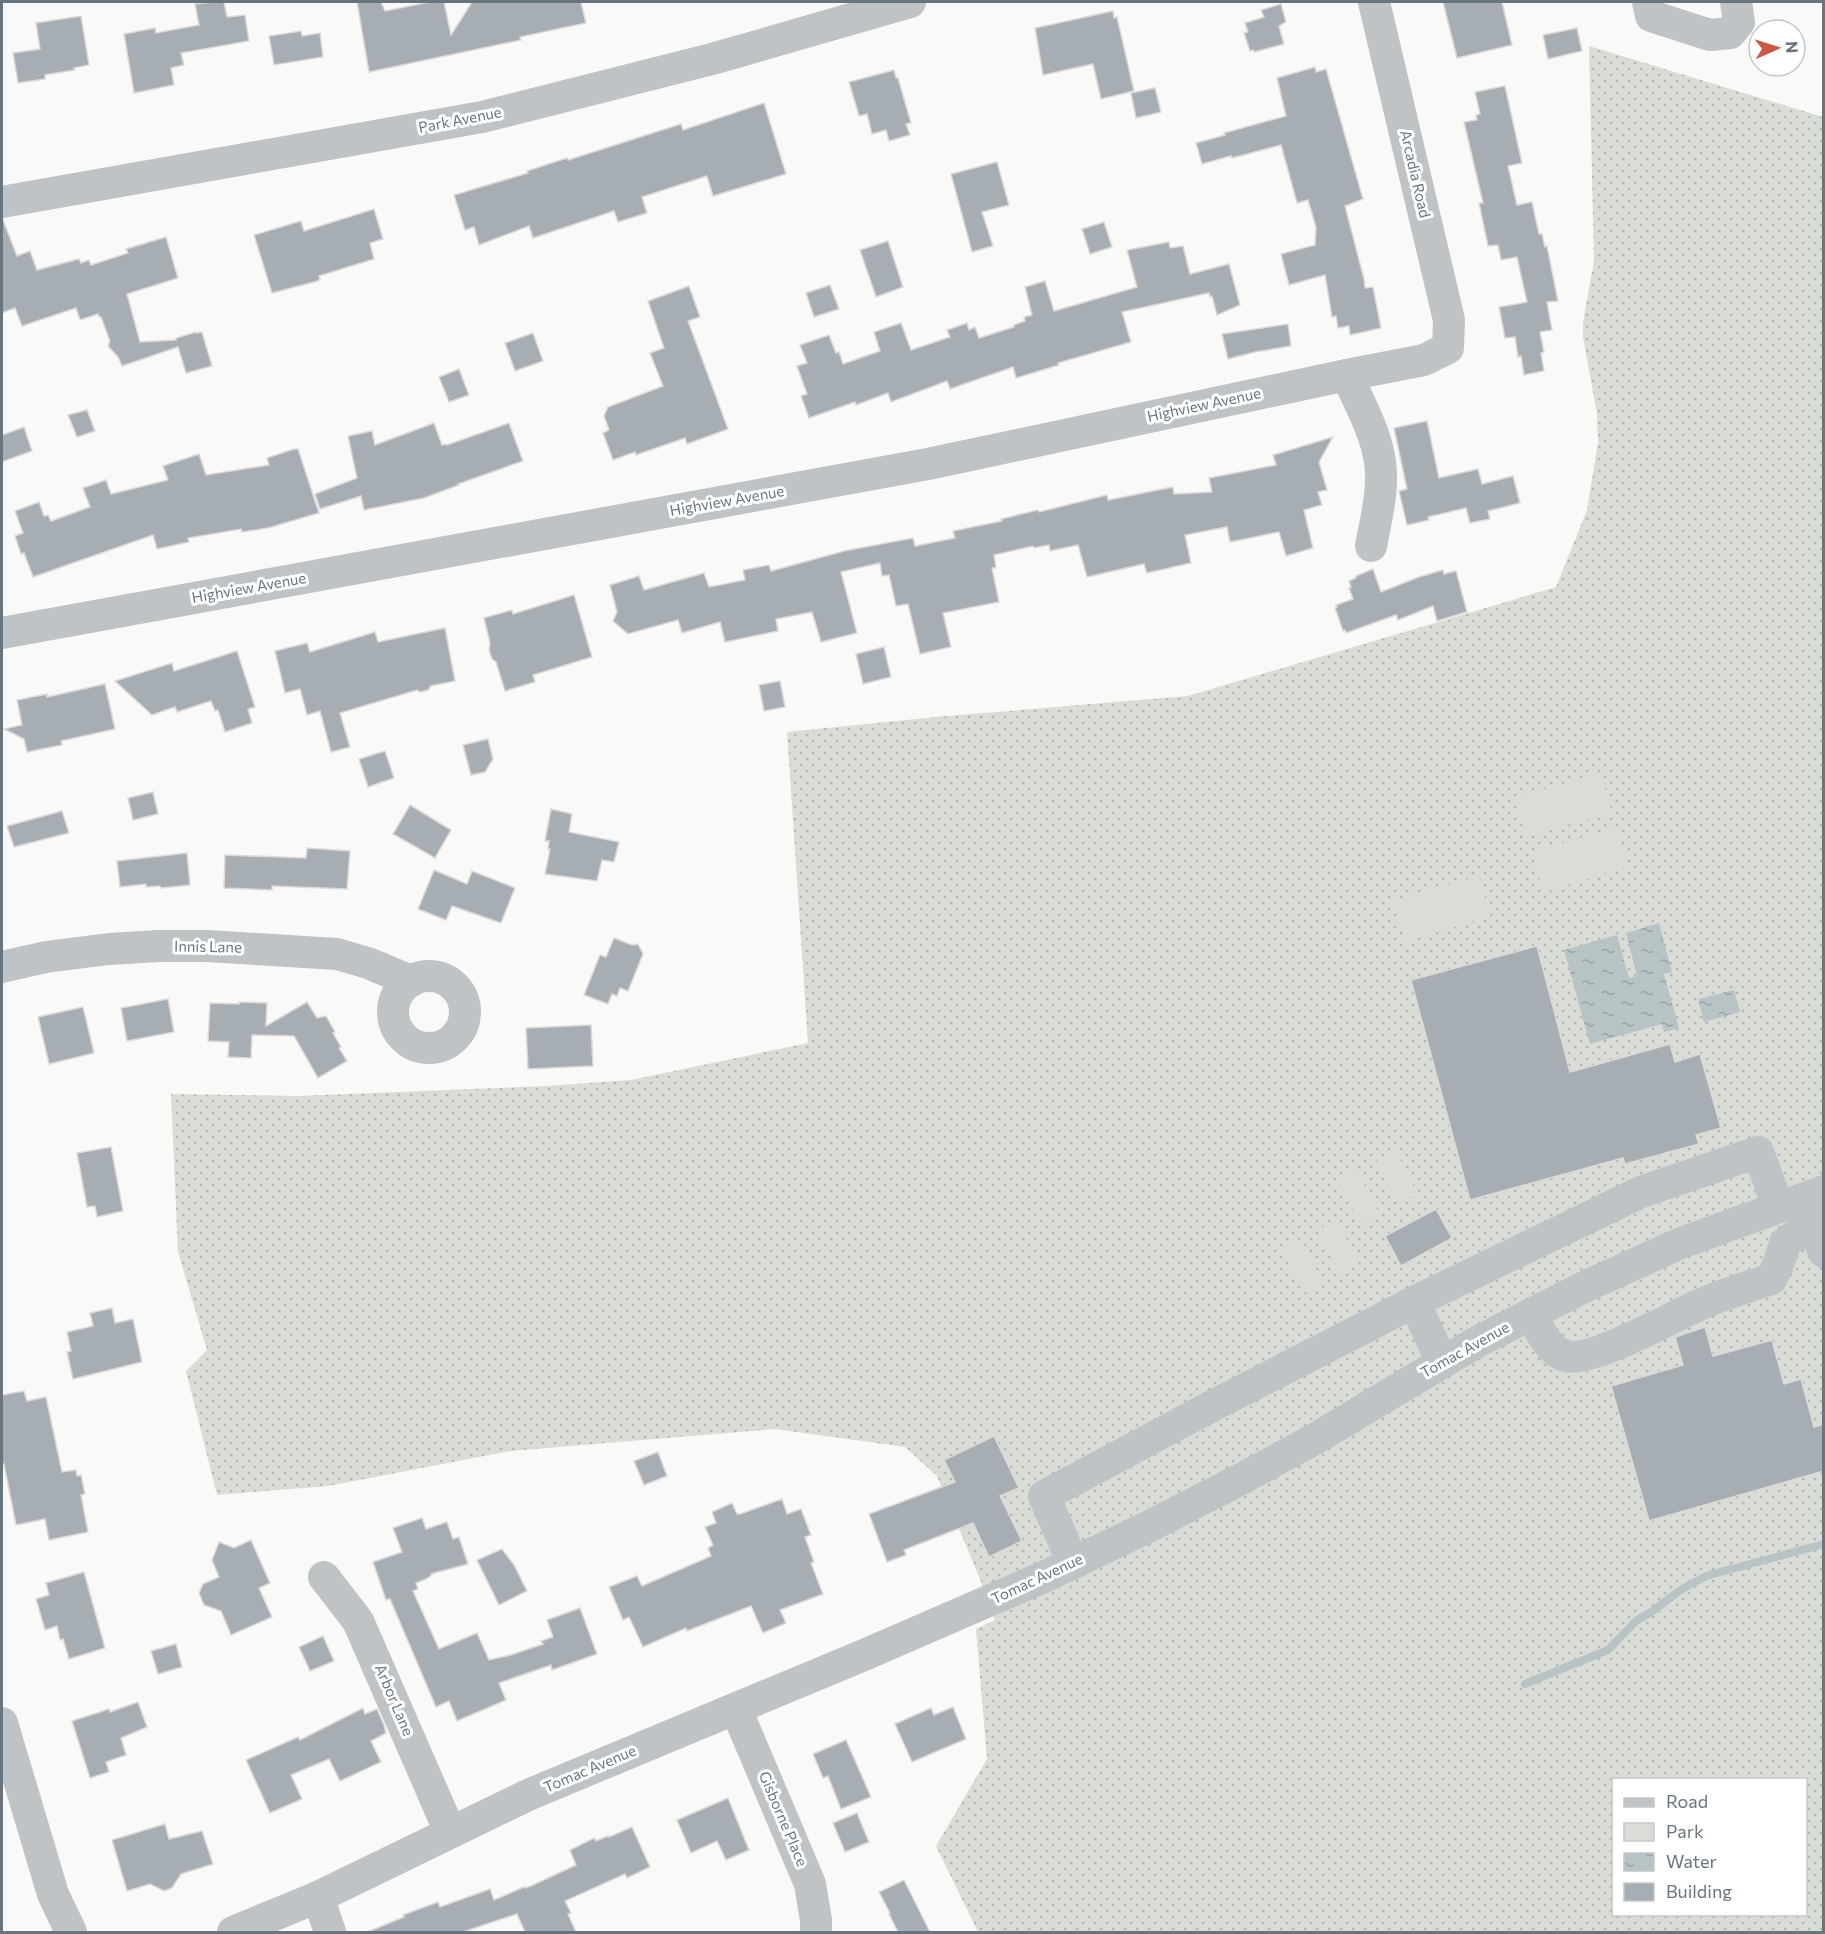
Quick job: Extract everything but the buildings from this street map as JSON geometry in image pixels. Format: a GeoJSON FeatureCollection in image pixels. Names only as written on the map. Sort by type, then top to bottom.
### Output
{"type":"FeatureCollection","features":[{"type":"Feature","properties":{"kind":"street","name":"Park Avenue"},"geometry":{"type":"LineString","coordinates":[[2,202],[482,117],[712,59],[910,2]]}},
{"type":"Feature","properties":{"kind":"street","name":"Arcadia Road"},"geometry":{"type":"LineString","coordinates":[[1374,2],[1449,320],[1448,348]]}},
{"type":"Feature","properties":{"kind":"street"},"geometry":{"type":"LineString","coordinates":[[1648,2],[1652,16],[1710,35],[1730,33],[1735,28],[1739,22],[1736,2]]}},
{"type":"Feature","properties":{"kind":"street","name":"Highview Avenue"},"geometry":{"type":"LineString","coordinates":[[2,633],[916,467],[1424,360],[1448,348]]}},
{"type":"Feature","properties":{"kind":"street"},"geometry":{"type":"LineString","coordinates":[[1347,375],[1375,442],[1380,463],[1378,507],[1371,546]]}},
{"type":"Feature","properties":{"kind":"street","name":"Innis Lane"},"geometry":{"type":"LineString","coordinates":[[2,967],[46,957],[109,949],[207,946],[337,954],[368,963],[411,981]]}},
{"type":"Feature","properties":{"kind":"street"},"geometry":{"type":"LineString","coordinates":[[1073,1563],[1044,1496],[1414,1302],[1641,1192],[1758,1152],[1808,1214],[1803,1229],[1785,1243],[1771,1279],[1699,1305],[1623,1342],[1580,1357],[1565,1356],[1552,1347],[1531,1314]]}},
{"type":"Feature","properties":{"kind":"street","name":"Tomac Avenue"},"geometry":{"type":"LineString","coordinates":[[233,1932],[318,1897],[528,1795],[998,1598],[1073,1563],[1245,1478],[1442,1362],[1531,1314],[1645,1259],[1808,1214]]}},
{"type":"Feature","properties":{"kind":"street"},"geometry":{"type":"LineString","coordinates":[[1414,1302],[1442,1362]]}},
{"type":"Feature","properties":{"kind":"street","name":"Arbor Lane"},"geometry":{"type":"LineString","coordinates":[[324,1577],[358,1621],[450,1832]]}},
{"type":"Feature","properties":{"kind":"street","name":"Gisborne Place"},"geometry":{"type":"LineString","coordinates":[[736,1709],[810,1884],[816,1932]]}},
{"type":"Feature","properties":{"kind":"street"},"geometry":{"type":"LineString","coordinates":[[2,1723],[53,1894],[71,1932]]}},
{"type":"Feature","properties":{"kind":"street"},"geometry":{"type":"LineString","coordinates":[[48,1932],[53,1894]]}},
{"type":"Feature","properties":{"kind":"street"},"geometry":{"type":"LineString","coordinates":[[318,1897],[330,1932]]}},
{"type":"Feature","properties":{"kind":"green space"},"geometry":{"type":"Polygon","coordinates":[[[1589,46],[1823,117],[1823,1932],[978,1932],[936,1846],[987,1759],[976,1629],[995,1620],[937,1476],[905,1447],[775,1429],[510,1451],[328,1486],[217,1495],[186,1371],[207,1350],[178,1252],[171,1094],[298,1096],[546,1086],[631,1080],[808,1043],[787,732],[1188,696],[1556,587],[1587,510],[1598,443],[1597,414],[1583,337],[1583,322],[1594,261],[1589,46]]]}},
{"type":"Feature","properties":{"kind":"green space"},"geometry":{"type":"Polygon","coordinates":[[[1600,773],[1612,812],[1527,837],[1515,798],[1600,773]]]}},
{"type":"Feature","properties":{"kind":"green space"},"geometry":{"type":"Polygon","coordinates":[[[1617,827],[1628,866],[1543,893],[1532,852],[1617,827]]]}},
{"type":"Feature","properties":{"kind":"green space"},"geometry":{"type":"Polygon","coordinates":[[[1479,876],[1490,916],[1405,942],[1393,901],[1479,876]]]}},
{"type":"Feature","properties":{"kind":"green space"},"geometry":{"type":"Polygon","coordinates":[[[1396,1151],[1418,1195],[1398,1205],[1376,1161],[1396,1151]]]}},
{"type":"Feature","properties":{"kind":"green space"},"geometry":{"type":"Polygon","coordinates":[[[1357,1170],[1380,1215],[1360,1224],[1338,1180],[1357,1170]]]}},
{"type":"Feature","properties":{"kind":"green space"},"geometry":{"type":"Polygon","coordinates":[[[1337,1220],[1359,1264],[1340,1274],[1317,1230],[1337,1220]]]}},
{"type":"Feature","properties":{"kind":"green space"},"geometry":{"type":"Polygon","coordinates":[[[1301,1239],[1323,1283],[1304,1293],[1281,1249],[1301,1239]]]}},
{"type":"Feature","properties":{"kind":"water"},"geometry":{"type":"Polygon","coordinates":[[[1659,923],[1672,972],[1664,974],[1679,1028],[1664,1032],[1662,1024],[1590,1044],[1564,950],[1617,935],[1629,978],[1637,976],[1626,933],[1659,923]]]}},
{"type":"Feature","properties":{"kind":"water"},"geometry":{"type":"Polygon","coordinates":[[[1734,990],[1740,1012],[1704,1022],[1698,999],[1734,990]]]}},
{"type":"Feature","properties":{"kind":"waterway"},"geometry":{"type":"LineString","coordinates":[[1525,1684],[1608,1650],[1636,1621],[1682,1589],[1706,1576],[1824,1544]]}}]}
